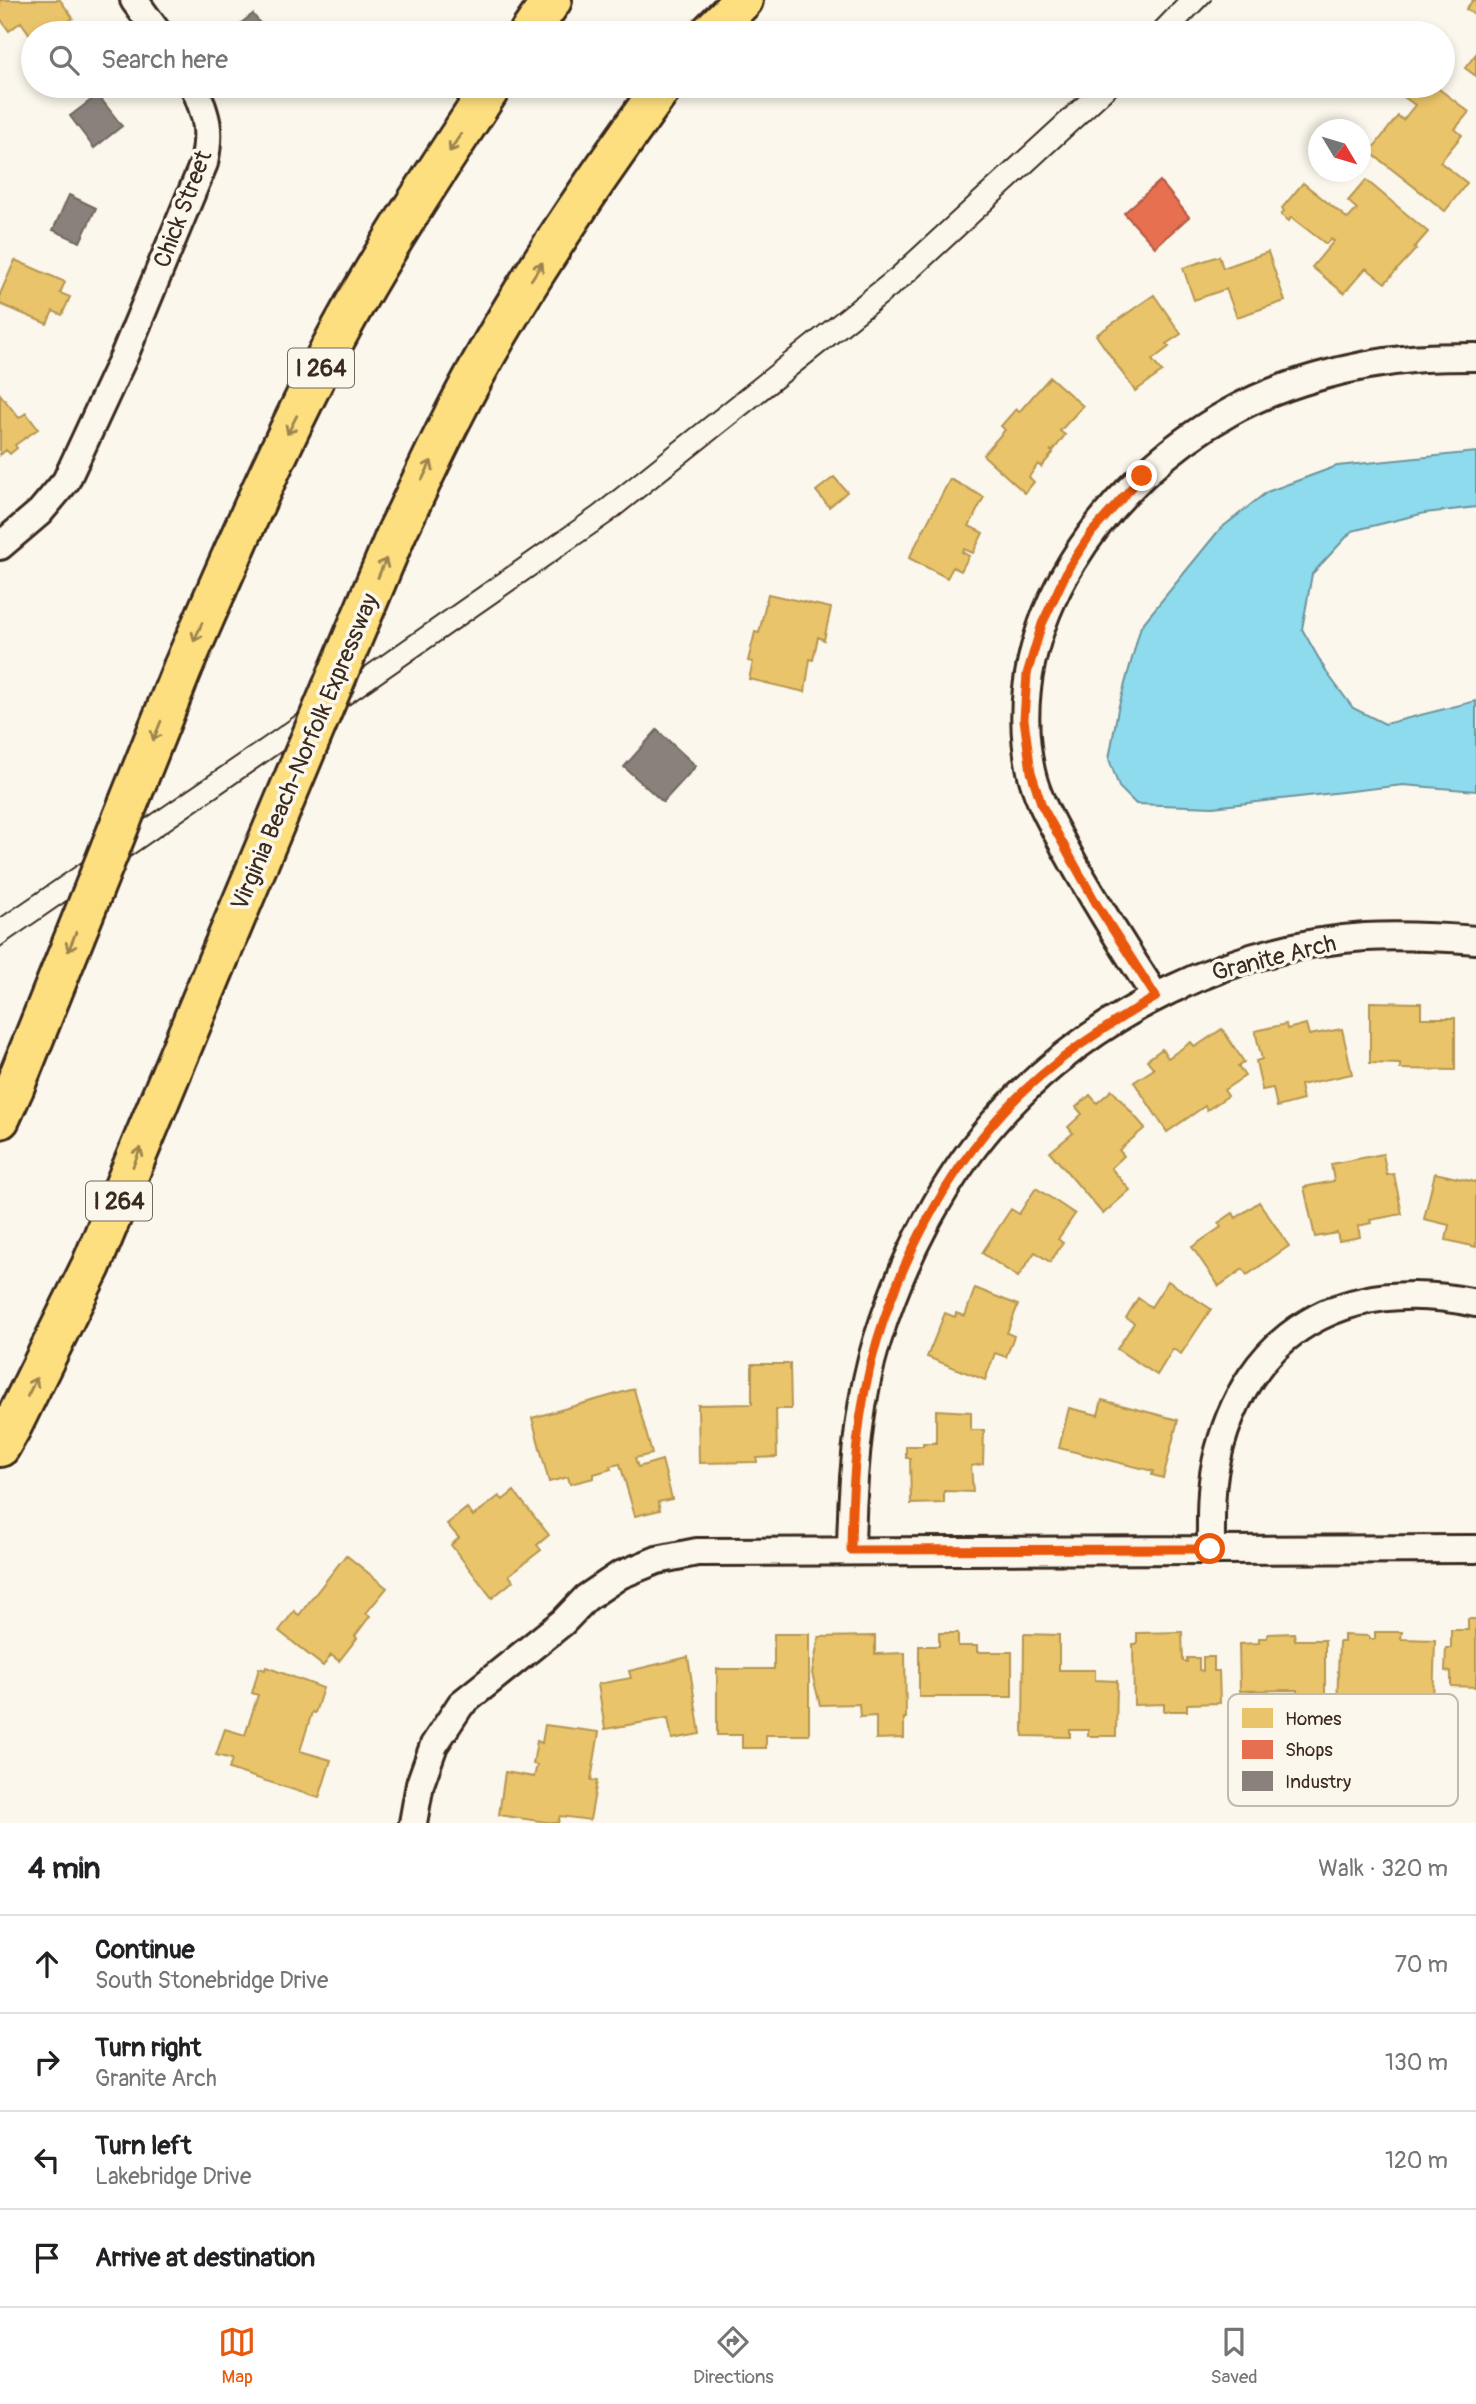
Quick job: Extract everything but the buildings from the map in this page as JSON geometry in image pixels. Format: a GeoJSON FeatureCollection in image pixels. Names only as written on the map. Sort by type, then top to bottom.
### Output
{"type":"FeatureCollection","features":[{"type":"Feature","properties":{"kind":"highway"},"geometry":{"type":"LineString","coordinates":[[537,21],[552,0]]}},
{"type":"Feature","properties":{"kind":"highway"},"geometry":{"type":"LineString","coordinates":[[714,21],[731,0]]}},
{"type":"Feature","properties":{"kind":"highway"},"geometry":{"type":"LineString","coordinates":[[722,21],[743,0]]}},
{"type":"Feature","properties":{"kind":"highway","name":"I 264"},"geometry":{"type":"LineString","coordinates":[[7,1103],[183,667],[273,463],[329,351],[393,240],[484,98]]}},
{"type":"Feature","properties":{"kind":"highway","name":"Virginia Beach-Norfolk Expressway"},"geometry":{"type":"LineString","coordinates":[[0,1447],[91,1266],[397,532],[451,420],[512,311],[607,163],[654,98]]}},
{"type":"Feature","properties":{"kind":"street"},"geometry":{"type":"LineString","coordinates":[[134,0],[149,21]]}},
{"type":"Feature","properties":{"kind":"street","name":"Chick Street"},"geometry":{"type":"LineString","coordinates":[[0,546],[40,512],[65,481],[124,356],[204,163],[209,140],[206,114],[199,98]]}},
{"type":"Feature","properties":{"kind":"street"},"geometry":{"type":"LineString","coordinates":[[1156,997],[1091,894],[1042,806],[1031,772],[1024,719],[1027,674],[1042,624],[1069,567],[1092,532],[1142,476],[1185,440],[1232,411],[1285,388],[1347,370],[1412,359],[1476,356]]}},
{"type":"Feature","properties":{"kind":"street","name":"Granite Arch"},"geometry":{"type":"LineString","coordinates":[[851,1550],[851,1506],[860,1422],[877,1342],[900,1276],[938,1200],[978,1142],[1006,1110],[1056,1063],[1111,1023],[1156,997],[1233,964],[1297,947],[1364,937],[1430,936],[1476,940]]}},
{"type":"Feature","properties":{"kind":"street"},"geometry":{"type":"LineString","coordinates":[[1210,1549],[1213,1479],[1229,1417],[1250,1377],[1272,1349],[1304,1325],[1332,1310],[1363,1300],[1410,1294],[1444,1296],[1476,1303]]}},
{"type":"Feature","properties":{"kind":"street"},"geometry":{"type":"LineString","coordinates":[[413,1823],[419,1784],[434,1745],[461,1704],[563,1622],[586,1598],[620,1575],[657,1560],[697,1552],[1476,1549]]}},
{"type":"Feature","properties":{"kind":"water"},"geometry":{"type":"Polygon","coordinates":[[[1476,452],[1476,507],[1425,513],[1352,531],[1312,574],[1302,629],[1327,673],[1353,708],[1385,724],[1476,701],[1476,791],[1403,785],[1213,807],[1136,804],[1119,787],[1109,759],[1118,709],[1141,626],[1220,529],[1267,492],[1337,466],[1476,452]]]}},
{"type":"Feature","properties":{"kind":"tram line"},"geometry":{"type":"LineString","coordinates":[[1157,21],[1177,0]]}},
{"type":"Feature","properties":{"kind":"tram line"},"geometry":{"type":"LineString","coordinates":[[1191,21],[1211,0]]}},
{"type":"Feature","properties":{"kind":"tram line"},"geometry":{"type":"LineString","coordinates":[[0,918],[262,739],[593,507],[892,268],[1077,98]]}},
{"type":"Feature","properties":{"kind":"tram line"},"geometry":{"type":"LineString","coordinates":[[0,947],[612,522],[912,283],[1112,98]]}},
{"type":"Feature","properties":{"kind":"route"},"geometry":{"type":"LineString","coordinates":[[1142,476],[1092,532],[1069,567],[1042,624],[1027,674],[1024,719],[1031,772],[1042,806],[1097,905],[1156,997],[1111,1023],[1056,1063],[1006,1110],[978,1142],[938,1200],[900,1276],[877,1342],[860,1422],[851,1506],[851,1550],[1210,1549]]}}]}
